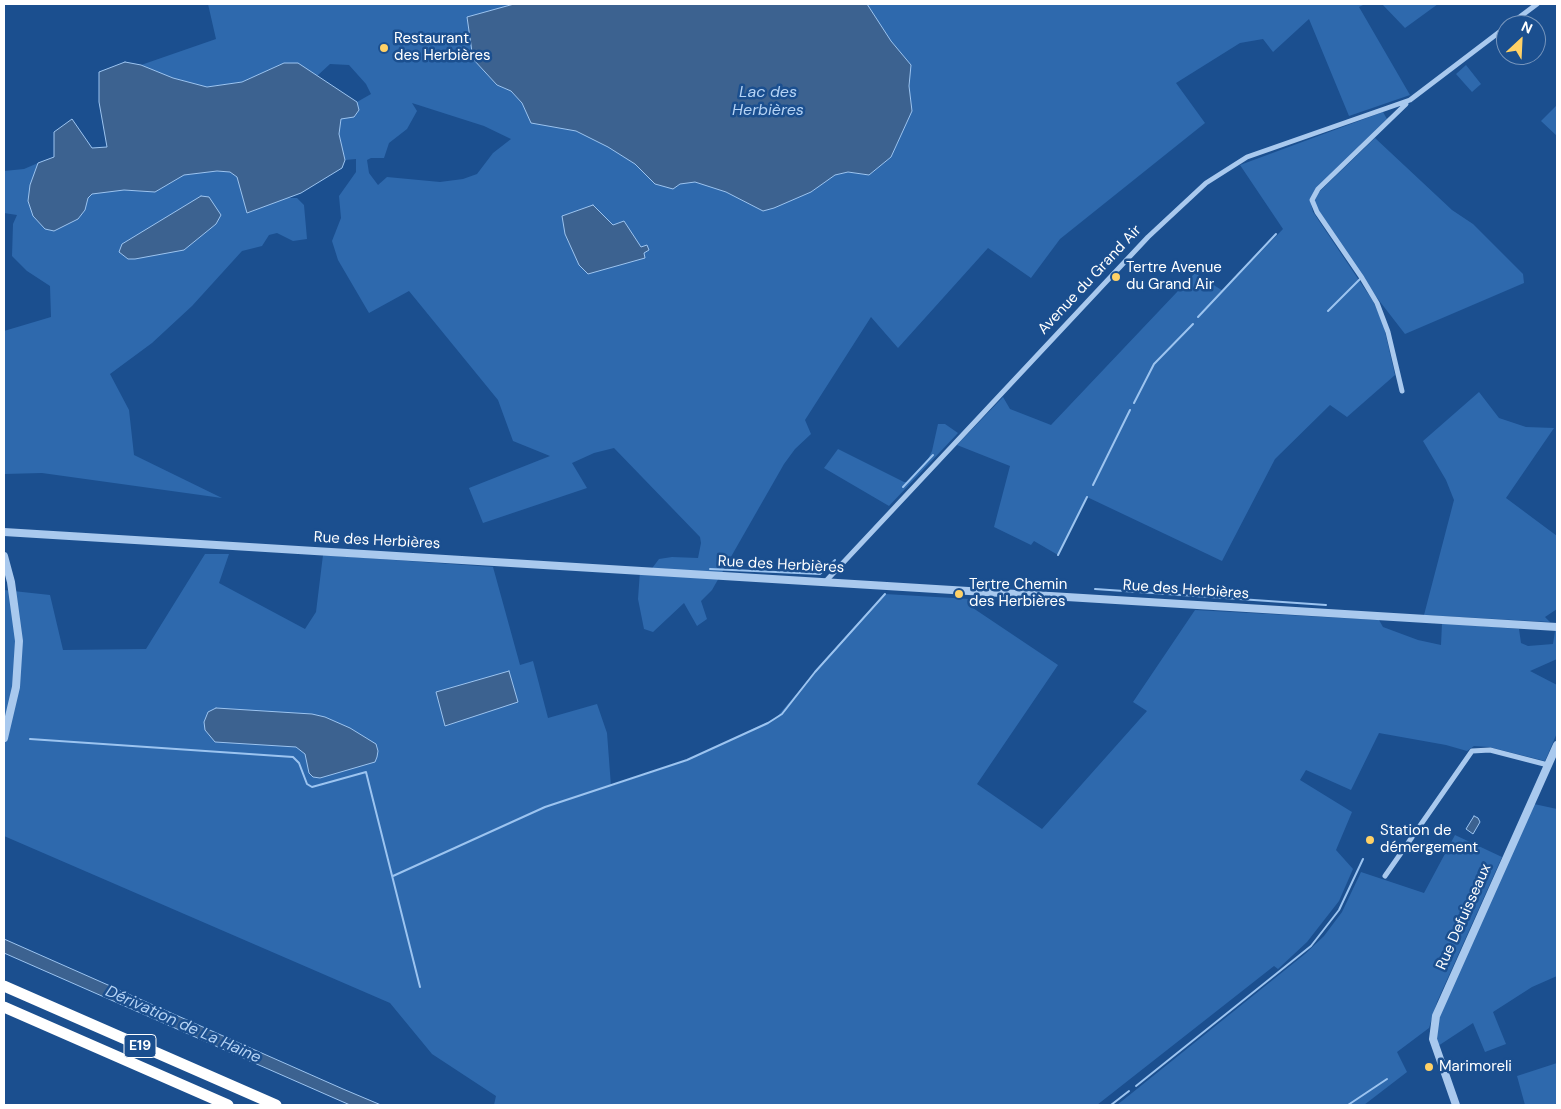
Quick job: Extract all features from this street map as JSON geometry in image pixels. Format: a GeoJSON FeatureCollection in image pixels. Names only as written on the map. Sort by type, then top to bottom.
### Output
{"type":"FeatureCollection","features":[{"type":"Feature","properties":{"kind":"highway","name":"E19"},"geometry":{"type":"LineString","coordinates":[[4,986],[276,1105]]}},
{"type":"Feature","properties":{"kind":"highway","name":"E19"},"geometry":{"type":"LineString","coordinates":[[4,1007],[228,1105]]}},
{"type":"Feature","properties":{"kind":"street","name":"Avenue du Grand Air"},"geometry":{"type":"LineString","coordinates":[[1522,15],[1538,4]]}},
{"type":"Feature","properties":{"kind":"street","name":"Avenue du Grand Air"},"geometry":{"type":"LineString","coordinates":[[825,582],[1148,237],[1206,183],[1247,157],[1410,100],[1496,34]]}},
{"type":"Feature","properties":{"kind":"street"},"geometry":{"type":"LineString","coordinates":[[1402,391],[1388,332],[1377,303],[1316,212],[1312,200],[1318,190],[1410,100]]}},
{"type":"Feature","properties":{"kind":"street","name":"Rue des Herbières"},"geometry":{"type":"LineString","coordinates":[[4,532],[1557,627]]}},
{"type":"Feature","properties":{"kind":"street"},"geometry":{"type":"LineString","coordinates":[[4,556],[11,582],[19,641],[16,687],[4,738]]}},
{"type":"Feature","properties":{"kind":"street","name":"Rue Defuisseaux"},"geometry":{"type":"LineString","coordinates":[[1456,1105],[1433,1039],[1436,1016],[1557,745]]}},
{"type":"Feature","properties":{"kind":"street"},"geometry":{"type":"LineString","coordinates":[[1385,876],[1472,751],[1490,750],[1548,765]]}},
{"type":"Feature","properties":{"kind":"shaded area"},"geometry":{"type":"Polygon","coordinates":[[[208,4],[514,4],[468,17],[473,59],[497,85],[511,91],[522,103],[531,123],[576,131],[636,164],[655,184],[695,182],[726,192],[763,211],[811,192],[835,175],[848,172],[869,175],[891,157],[912,111],[909,86],[911,65],[891,41],[867,4],[1365,4],[1359,7],[1410,95],[1349,116],[1309,19],[1273,52],[1263,39],[1240,43],[1176,83],[1205,123],[1060,239],[1031,278],[988,248],[898,348],[871,317],[805,420],[811,434],[795,449],[784,464],[712,590],[701,601],[707,619],[697,626],[684,603],[653,632],[644,629],[638,599],[640,571],[650,571],[659,559],[672,557],[698,558],[701,543],[700,537],[614,448],[594,453],[572,463],[587,488],[483,523],[469,488],[550,456],[513,441],[498,400],[409,291],[369,313],[338,260],[332,241],[341,218],[339,196],[356,172],[356,159],[345,160],[339,134],[341,118],[359,110],[357,102],[371,94],[366,84],[349,65],[330,64],[317,76],[298,63],[284,63],[242,82],[207,87],[173,78],[141,65],[216,39],[208,4]],[[412,103],[417,111],[407,129],[389,143],[384,158],[371,158],[367,160],[369,173],[378,185],[387,177],[440,182],[463,179],[477,174],[493,153],[511,139],[484,126],[412,103]]]}},
{"type":"Feature","properties":{"kind":"shaded area"},"geometry":{"type":"Polygon","coordinates":[[[1382,4],[1438,4],[1405,28],[1382,4]]]}},
{"type":"Feature","properties":{"kind":"shaded area"},"geometry":{"type":"Polygon","coordinates":[[[1466,65],[1481,84],[1472,92],[1456,74],[1466,65]]]}},
{"type":"Feature","properties":{"kind":"shaded area"},"geometry":{"type":"Polygon","coordinates":[[[1557,105],[1557,136],[1541,121],[1557,105]]]}},
{"type":"Feature","properties":{"kind":"shaded area"},"geometry":{"type":"Polygon","coordinates":[[[1383,112],[1387,119],[1318,186],[1310,200],[1313,212],[1373,301],[1383,323],[1395,375],[1347,417],[1330,405],[1275,459],[1222,561],[1087,497],[1058,555],[1034,541],[1031,545],[994,527],[1010,466],[957,445],[1003,397],[1010,409],[1051,425],[1195,273],[1223,291],[1283,229],[1240,165],[1383,112]]]}},
{"type":"Feature","properties":{"kind":"shaded area"},"geometry":{"type":"Polygon","coordinates":[[[1375,138],[1452,210],[1473,224],[1523,274],[1524,283],[1405,334],[1374,294],[1315,205],[1315,197],[1318,193],[1375,138]]]}},
{"type":"Feature","properties":{"kind":"shaded area"},"geometry":{"type":"Polygon","coordinates":[[[38,163],[30,185],[85,210],[88,198],[92,194],[124,190],[155,192],[184,175],[217,171],[230,172],[237,177],[247,213],[287,198],[297,198],[304,205],[307,239],[293,241],[277,233],[269,235],[262,246],[242,251],[192,306],[152,343],[110,374],[129,410],[134,455],[222,498],[42,473],[4,474],[4,331],[51,317],[50,286],[27,271],[12,256],[13,224],[17,215],[4,213],[4,171],[24,169],[38,163]]]}},
{"type":"Feature","properties":{"kind":"shaded area"},"geometry":{"type":"Polygon","coordinates":[[[1479,392],[1499,418],[1526,427],[1554,428],[1506,498],[1557,536],[1557,609],[1545,617],[1550,622],[1424,615],[1454,500],[1446,480],[1423,441],[1479,392]]]}},
{"type":"Feature","properties":{"kind":"shaded area"},"geometry":{"type":"Polygon","coordinates":[[[938,424],[945,424],[958,433],[889,506],[824,468],[838,449],[907,482],[926,463],[932,451],[938,424]]]}},
{"type":"Feature","properties":{"kind":"shaded area"},"geometry":{"type":"Polygon","coordinates":[[[205,554],[229,554],[219,583],[305,629],[316,612],[323,555],[493,567],[520,665],[533,661],[548,718],[597,704],[607,733],[611,786],[687,760],[776,718],[885,594],[970,599],[970,606],[1058,665],[977,784],[1042,829],[1147,711],[1133,702],[1195,610],[1379,620],[1383,627],[1418,640],[1441,645],[1442,623],[1519,629],[1521,643],[1528,646],[1553,644],[1555,631],[1557,631],[1557,659],[1530,671],[1557,685],[1557,733],[1545,761],[1489,747],[1474,746],[1467,751],[1446,745],[1379,733],[1351,790],[1306,770],[1300,780],[1352,812],[1336,850],[1353,869],[1339,901],[1307,942],[1278,969],[1274,966],[1097,1105],[494,1105],[496,1096],[432,1054],[390,1003],[4,836],[4,590],[50,595],[63,650],[146,649],[205,554]]]}},
{"type":"Feature","properties":{"kind":"shaded area"},"geometry":{"type":"Polygon","coordinates":[[[1534,804],[1557,809],[1557,976],[1532,987],[1493,1012],[1506,1044],[1485,1052],[1473,1023],[1438,1046],[1436,1029],[1441,1010],[1534,804]]]}},
{"type":"Feature","properties":{"kind":"shaded area"},"geometry":{"type":"Polygon","coordinates":[[[1455,835],[1502,857],[1437,1002],[1429,1028],[1397,1052],[1407,1072],[1364,1105],[1117,1105],[1305,954],[1324,936],[1342,912],[1361,872],[1424,893],[1455,835]]]}},
{"type":"Feature","properties":{"kind":"shaded area"},"geometry":{"type":"Polygon","coordinates":[[[1557,1063],[1557,1105],[1525,1105],[1517,1076],[1557,1063]]]}},
{"type":"Feature","properties":{"kind":"water","name":"Lac des Herbières"},"geometry":{"type":"Polygon","coordinates":[[[514,4],[867,4],[891,41],[911,65],[909,86],[912,111],[891,157],[869,175],[848,172],[835,175],[811,192],[774,208],[763,211],[726,192],[695,182],[680,184],[673,189],[655,184],[635,164],[608,147],[576,131],[531,123],[522,103],[511,91],[497,85],[473,59],[467,17],[514,4]]]}},
{"type":"Feature","properties":{"kind":"water"},"geometry":{"type":"Polygon","coordinates":[[[125,62],[141,65],[173,78],[207,87],[242,82],[284,63],[298,63],[357,102],[359,110],[354,117],[341,119],[339,134],[345,160],[342,168],[301,193],[247,213],[237,177],[230,172],[217,171],[184,175],[155,192],[124,190],[92,194],[88,198],[85,210],[78,219],[54,231],[45,229],[33,216],[28,201],[30,185],[38,163],[54,157],[54,132],[72,119],[92,148],[107,147],[99,102],[99,72],[125,62]]]}},
{"type":"Feature","properties":{"kind":"water"},"geometry":{"type":"Polygon","coordinates":[[[201,196],[209,197],[221,215],[216,224],[184,250],[135,259],[128,259],[119,252],[122,244],[201,196]]]}},
{"type":"Feature","properties":{"kind":"water"},"geometry":{"type":"Polygon","coordinates":[[[593,205],[613,225],[624,221],[641,247],[647,245],[649,250],[644,253],[645,258],[588,274],[579,265],[565,234],[562,216],[593,205]]]}},
{"type":"Feature","properties":{"kind":"water"},"geometry":{"type":"Polygon","coordinates":[[[509,671],[518,702],[445,726],[436,692],[509,671]]]}},
{"type":"Feature","properties":{"kind":"water"},"geometry":{"type":"Polygon","coordinates":[[[216,708],[312,714],[325,717],[350,728],[376,744],[377,757],[375,762],[320,778],[313,777],[309,773],[305,754],[296,747],[215,742],[205,730],[204,722],[208,712],[216,708]]]}},
{"type":"Feature","properties":{"kind":"water"},"geometry":{"type":"Polygon","coordinates":[[[1474,816],[1480,822],[1473,834],[1466,829],[1474,816]]]}},
{"type":"Feature","properties":{"kind":"water","name":"Dérivation de La Haine"},"geometry":{"type":"Polygon","coordinates":[[[4,939],[381,1105],[350,1105],[4,953],[4,939]]]}},
{"type":"Feature","properties":{"kind":"waterway"},"geometry":{"type":"LineString","coordinates":[[1198,317],[1276,234]]}},
{"type":"Feature","properties":{"kind":"waterway"},"geometry":{"type":"LineString","coordinates":[[1328,311],[1360,279]]}},
{"type":"Feature","properties":{"kind":"waterway"},"geometry":{"type":"LineString","coordinates":[[1134,403],[1154,364],[1193,324]]}},
{"type":"Feature","properties":{"kind":"waterway"},"geometry":{"type":"LineString","coordinates":[[1093,485],[1130,410]]}},
{"type":"Feature","properties":{"kind":"waterway"},"geometry":{"type":"LineString","coordinates":[[903,487],[933,455]]}},
{"type":"Feature","properties":{"kind":"waterway"},"geometry":{"type":"LineString","coordinates":[[1058,555],[1087,497]]}},
{"type":"Feature","properties":{"kind":"waterway"},"geometry":{"type":"LineString","coordinates":[[710,569],[820,574],[835,560]]}},
{"type":"Feature","properties":{"kind":"waterway"},"geometry":{"type":"LineString","coordinates":[[1095,589],[1326,605]]}},
{"type":"Feature","properties":{"kind":"waterway"},"geometry":{"type":"LineString","coordinates":[[393,876],[545,807],[687,760],[768,723],[782,714],[815,672],[885,594]]}},
{"type":"Feature","properties":{"kind":"waterway"},"geometry":{"type":"LineString","coordinates":[[30,739],[293,757],[299,763],[307,784],[312,787],[366,772],[420,987]]}},
{"type":"Feature","properties":{"kind":"waterway"},"geometry":{"type":"LineString","coordinates":[[1136,1086],[1311,946],[1339,910],[1363,859]]}},
{"type":"Feature","properties":{"kind":"waterway"},"geometry":{"type":"LineString","coordinates":[[1348,1105],[1387,1079]]}},
{"type":"Feature","properties":{"kind":"waterway"},"geometry":{"type":"LineString","coordinates":[[1111,1105],[1129,1091]]}},
{"type":"Feature","properties":{"kind":"place","name":"Restaurant des Herbières"},"geometry":{"type":"Point","coordinates":[384,48]}},
{"type":"Feature","properties":{"kind":"place","name":"Tertre Avenue du Grand Air"},"geometry":{"type":"Point","coordinates":[1116,277]}},
{"type":"Feature","properties":{"kind":"place","name":"Tertre Chemin des Herbières"},"geometry":{"type":"Point","coordinates":[959,594]}},
{"type":"Feature","properties":{"kind":"place","name":"Station de démergement"},"geometry":{"type":"Point","coordinates":[1370,840]}},
{"type":"Feature","properties":{"kind":"place","name":"Marimoreli"},"geometry":{"type":"Point","coordinates":[1429,1067]}}]}
